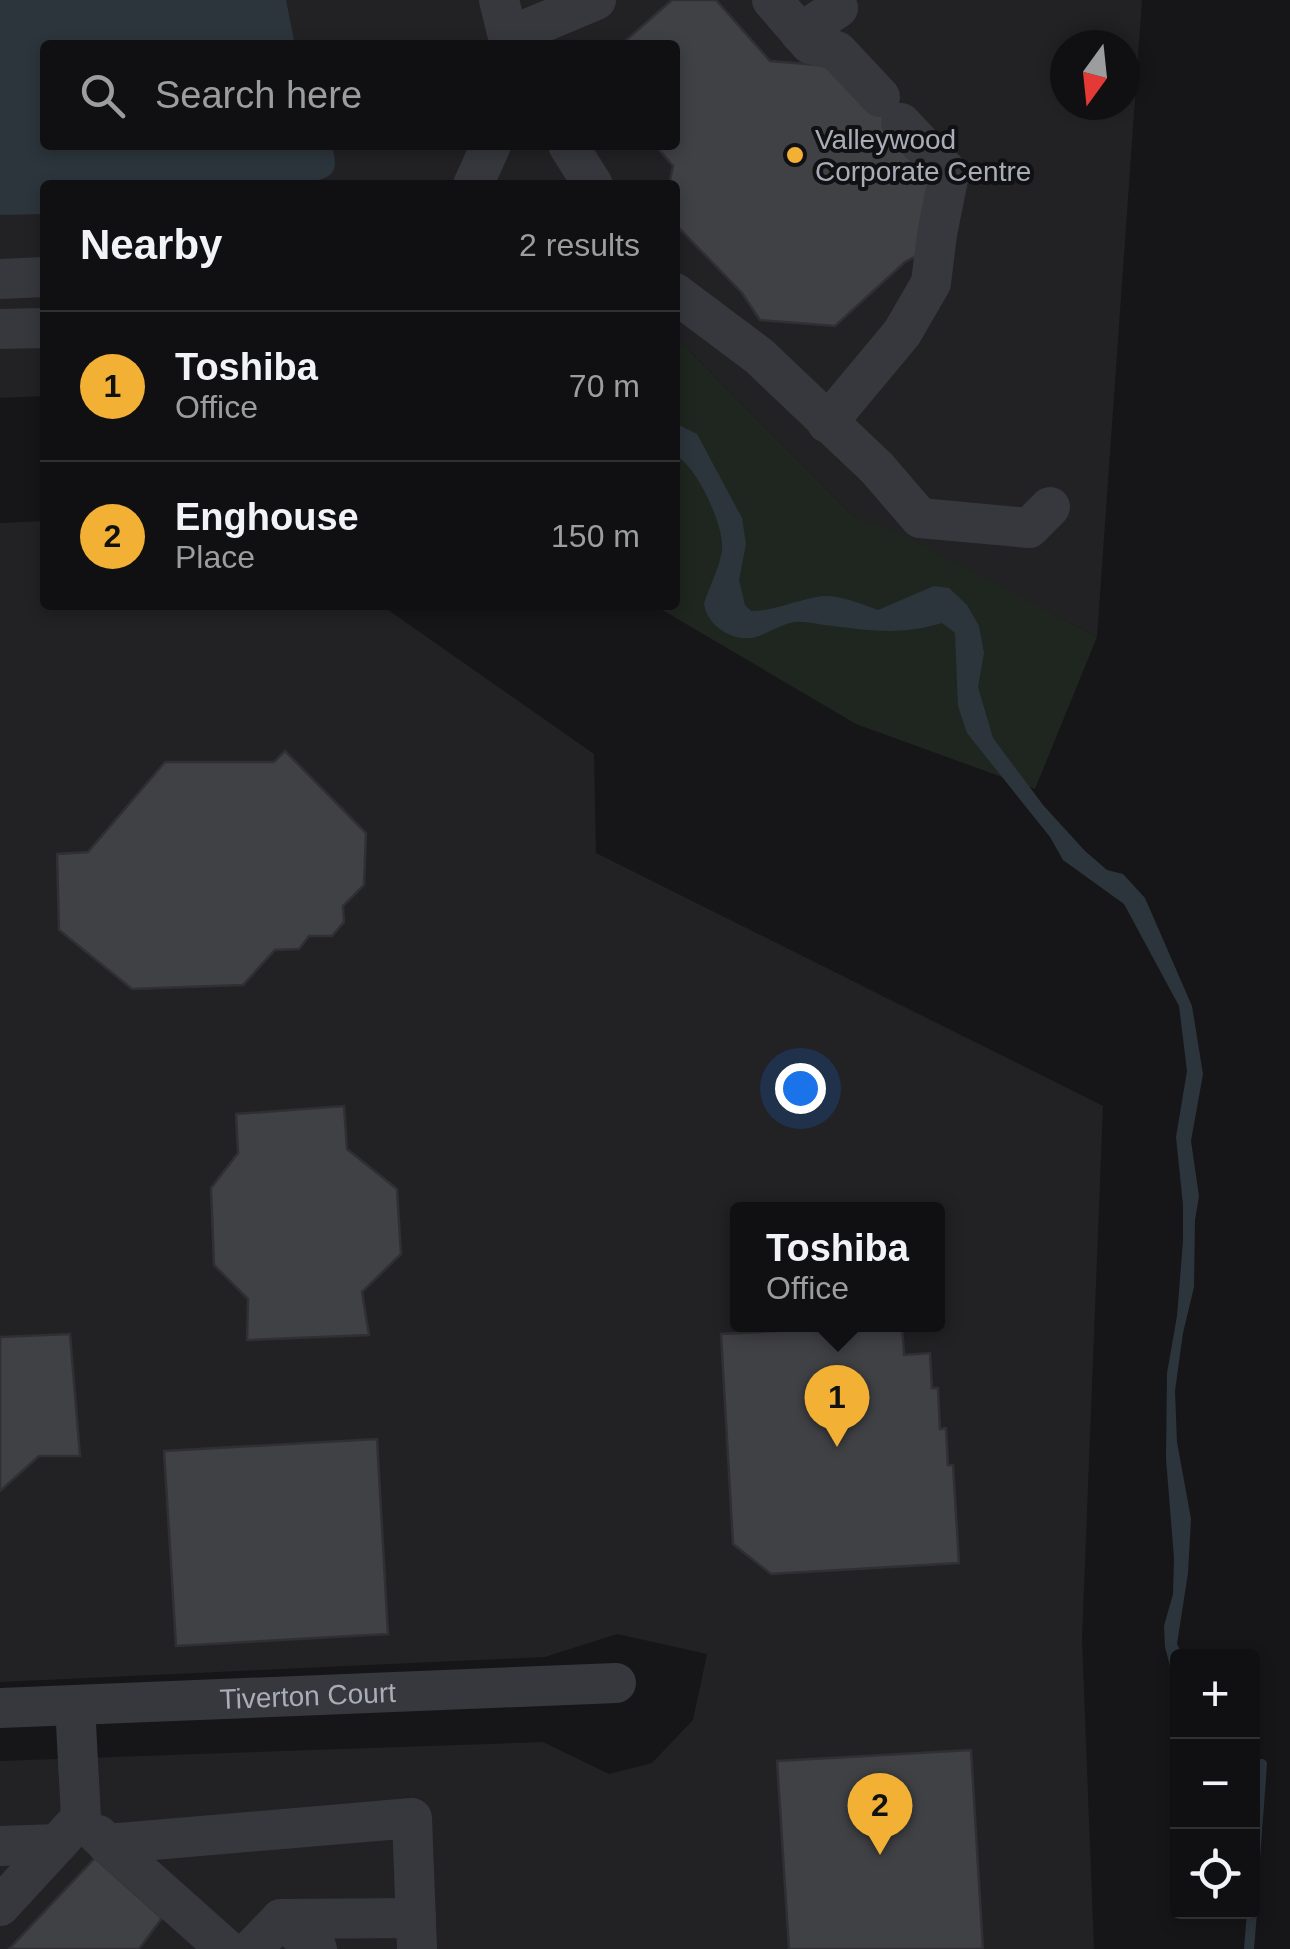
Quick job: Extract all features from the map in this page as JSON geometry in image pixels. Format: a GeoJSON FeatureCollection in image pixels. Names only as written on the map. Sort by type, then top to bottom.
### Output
{"type":"FeatureCollection","features":[{"type":"Feature","properties":{"kind":"street"},"geometry":{"type":"LineString","coordinates":[[506,28],[596,0]]}},
{"type":"Feature","properties":{"kind":"street"},"geometry":{"type":"LineString","coordinates":[[772,0],[810,44],[837,51],[949,174],[931,282],[902,333],[827,423]]}},
{"type":"Feature","properties":{"kind":"street"},"geometry":{"type":"LineString","coordinates":[[800,33],[838,8]]}},
{"type":"Feature","properties":{"kind":"street"},"geometry":{"type":"LineString","coordinates":[[475,180],[489,150]]}},
{"type":"Feature","properties":{"kind":"street"},"geometry":{"type":"LineString","coordinates":[[571,150],[590,180]]}},
{"type":"Feature","properties":{"kind":"street"},"geometry":{"type":"LineString","coordinates":[[0,279],[40,277]]}},
{"type":"Feature","properties":{"kind":"street"},"geometry":{"type":"LineString","coordinates":[[680,296],[759,356],[877,468],[920,518],[1029,528],[1050,507]]}},
{"type":"Feature","properties":{"kind":"street"},"geometry":{"type":"LineString","coordinates":[[0,329],[40,328]]}},
{"type":"Feature","properties":{"kind":"street","name":"Tiverton Court"},"geometry":{"type":"LineString","coordinates":[[0,1708],[616,1683]]}},
{"type":"Feature","properties":{"kind":"street"},"geometry":{"type":"LineString","coordinates":[[75,1705],[82,1835],[226,1949]]}},
{"type":"Feature","properties":{"kind":"street"},"geometry":{"type":"LineString","coordinates":[[0,1846],[82,1835],[412,1818],[416,1933],[281,1919]]}},
{"type":"Feature","properties":{"kind":"street"},"geometry":{"type":"LineString","coordinates":[[0,1906],[82,1835]]}},
{"type":"Feature","properties":{"kind":"street"},"geometry":{"type":"LineString","coordinates":[[252,1949],[281,1919]]}},
{"type":"Feature","properties":{"kind":"street"},"geometry":{"type":"LineString","coordinates":[[281,1919],[317,1949]]}},
{"type":"Feature","properties":{"kind":"shaded area"},"geometry":{"type":"Polygon","coordinates":[[[0,0],[1142,0],[1140,30],[1050,30],[1050,120],[1134,120],[1097,637],[905,536],[853,516],[680,342],[680,180],[40,180],[40,396],[0,398],[0,0]]]}},
{"type":"Feature","properties":{"kind":"shaded area"},"geometry":{"type":"Polygon","coordinates":[[[0,0],[286,0],[294,40],[40,40],[40,150],[333,150],[331,174],[316,180],[40,180],[40,214],[0,215],[0,0]]]}},
{"type":"Feature","properties":{"kind":"shaded area"},"geometry":{"type":"Polygon","coordinates":[[[680,342],[853,516],[905,535],[1097,637],[1035,789],[856,724],[664,611],[680,610],[680,342]]]}},
{"type":"Feature","properties":{"kind":"shaded area"},"geometry":{"type":"Polygon","coordinates":[[[680,426],[697,434],[742,518],[746,544],[739,580],[745,605],[751,611],[823,596],[844,598],[878,610],[934,586],[949,588],[967,605],[979,626],[984,653],[978,687],[993,738],[1043,805],[1085,851],[1107,870],[1123,874],[1145,898],[1192,1006],[1203,1074],[1191,1141],[1199,1196],[1194,1287],[1175,1391],[1177,1442],[1191,1519],[1180,1649],[1170,1649],[1170,1666],[1164,1626],[1173,1594],[1174,1558],[1166,1459],[1167,1373],[1177,1316],[1183,1241],[1176,1137],[1187,1071],[1179,1006],[1124,904],[1063,860],[1050,837],[967,733],[958,706],[955,633],[942,623],[888,631],[798,622],[741,638],[722,631],[712,622],[704,603],[721,557],[722,540],[714,513],[692,471],[680,459],[680,426]]]}},
{"type":"Feature","properties":{"kind":"shaded area"},"geometry":{"type":"Polygon","coordinates":[[[40,521],[40,610],[388,610],[594,754],[596,853],[1103,1106],[1082,1639],[1094,1949],[0,1949],[0,1761],[543,1742],[609,1774],[652,1763],[693,1720],[707,1654],[617,1634],[545,1657],[0,1682],[0,523],[40,521]]]}},
{"type":"Feature","properties":{"kind":"building","name":"Valleywood Corporate Centre"},"geometry":{"type":"Polygon","coordinates":[[[672,0],[716,0],[770,61],[843,67],[935,166],[926,251],[905,262],[835,326],[760,320],[742,293],[680,229],[680,180],[670,180],[673,166],[659,150],[680,150],[680,40],[626,40],[672,0]]]}},
{"type":"Feature","properties":{"kind":"building"},"geometry":{"type":"Polygon","coordinates":[[[285,751],[366,833],[364,885],[343,906],[344,922],[332,936],[309,936],[299,949],[275,950],[243,985],[132,989],[59,930],[57,854],[88,852],[165,762],[274,762],[285,751]]]}},
{"type":"Feature","properties":{"kind":"building"},"geometry":{"type":"Polygon","coordinates":[[[344,1106],[347,1149],[397,1189],[401,1254],[362,1292],[369,1335],[247,1340],[248,1299],[214,1265],[211,1188],[238,1153],[236,1114],[344,1106]]]}},
{"type":"Feature","properties":{"kind":"building"},"geometry":{"type":"Polygon","coordinates":[[[903,1332],[904,1355],[930,1353],[932,1388],[938,1388],[940,1429],[946,1428],[948,1465],[953,1465],[959,1563],[771,1574],[733,1544],[721,1334],[903,1332]]]}},
{"type":"Feature","properties":{"kind":"building"},"geometry":{"type":"Polygon","coordinates":[[[70,1334],[80,1456],[39,1456],[0,1491],[0,1337],[70,1334]]]}},
{"type":"Feature","properties":{"kind":"building"},"geometry":{"type":"Polygon","coordinates":[[[377,1439],[388,1634],[176,1646],[164,1451],[377,1439]]]}},
{"type":"Feature","properties":{"kind":"building"},"geometry":{"type":"Polygon","coordinates":[[[971,1750],[983,1949],[789,1949],[777,1761],[971,1750]]]}},
{"type":"Feature","properties":{"kind":"building"},"geometry":{"type":"Polygon","coordinates":[[[95,1858],[162,1918],[139,1949],[9,1949],[95,1858]]]}},
{"type":"Feature","properties":{"kind":"waterway"},"geometry":{"type":"LineString","coordinates":[[1257,1829],[1262,1764]]}},
{"type":"Feature","properties":{"kind":"waterway"},"geometry":{"type":"LineString","coordinates":[[1249,1949],[1251,1919]]}},
{"type":"Feature","properties":{"kind":"place","name":"Valleywood Corporate Centre"},"geometry":{"type":"Point","coordinates":[795,155]}},
{"type":"Feature","properties":{"kind":"place","name":"Toshiba"},"geometry":{"type":"Point","coordinates":[837,1447]}},
{"type":"Feature","properties":{"kind":"place","name":"Enghouse"},"geometry":{"type":"Point","coordinates":[880,1855]}}]}
